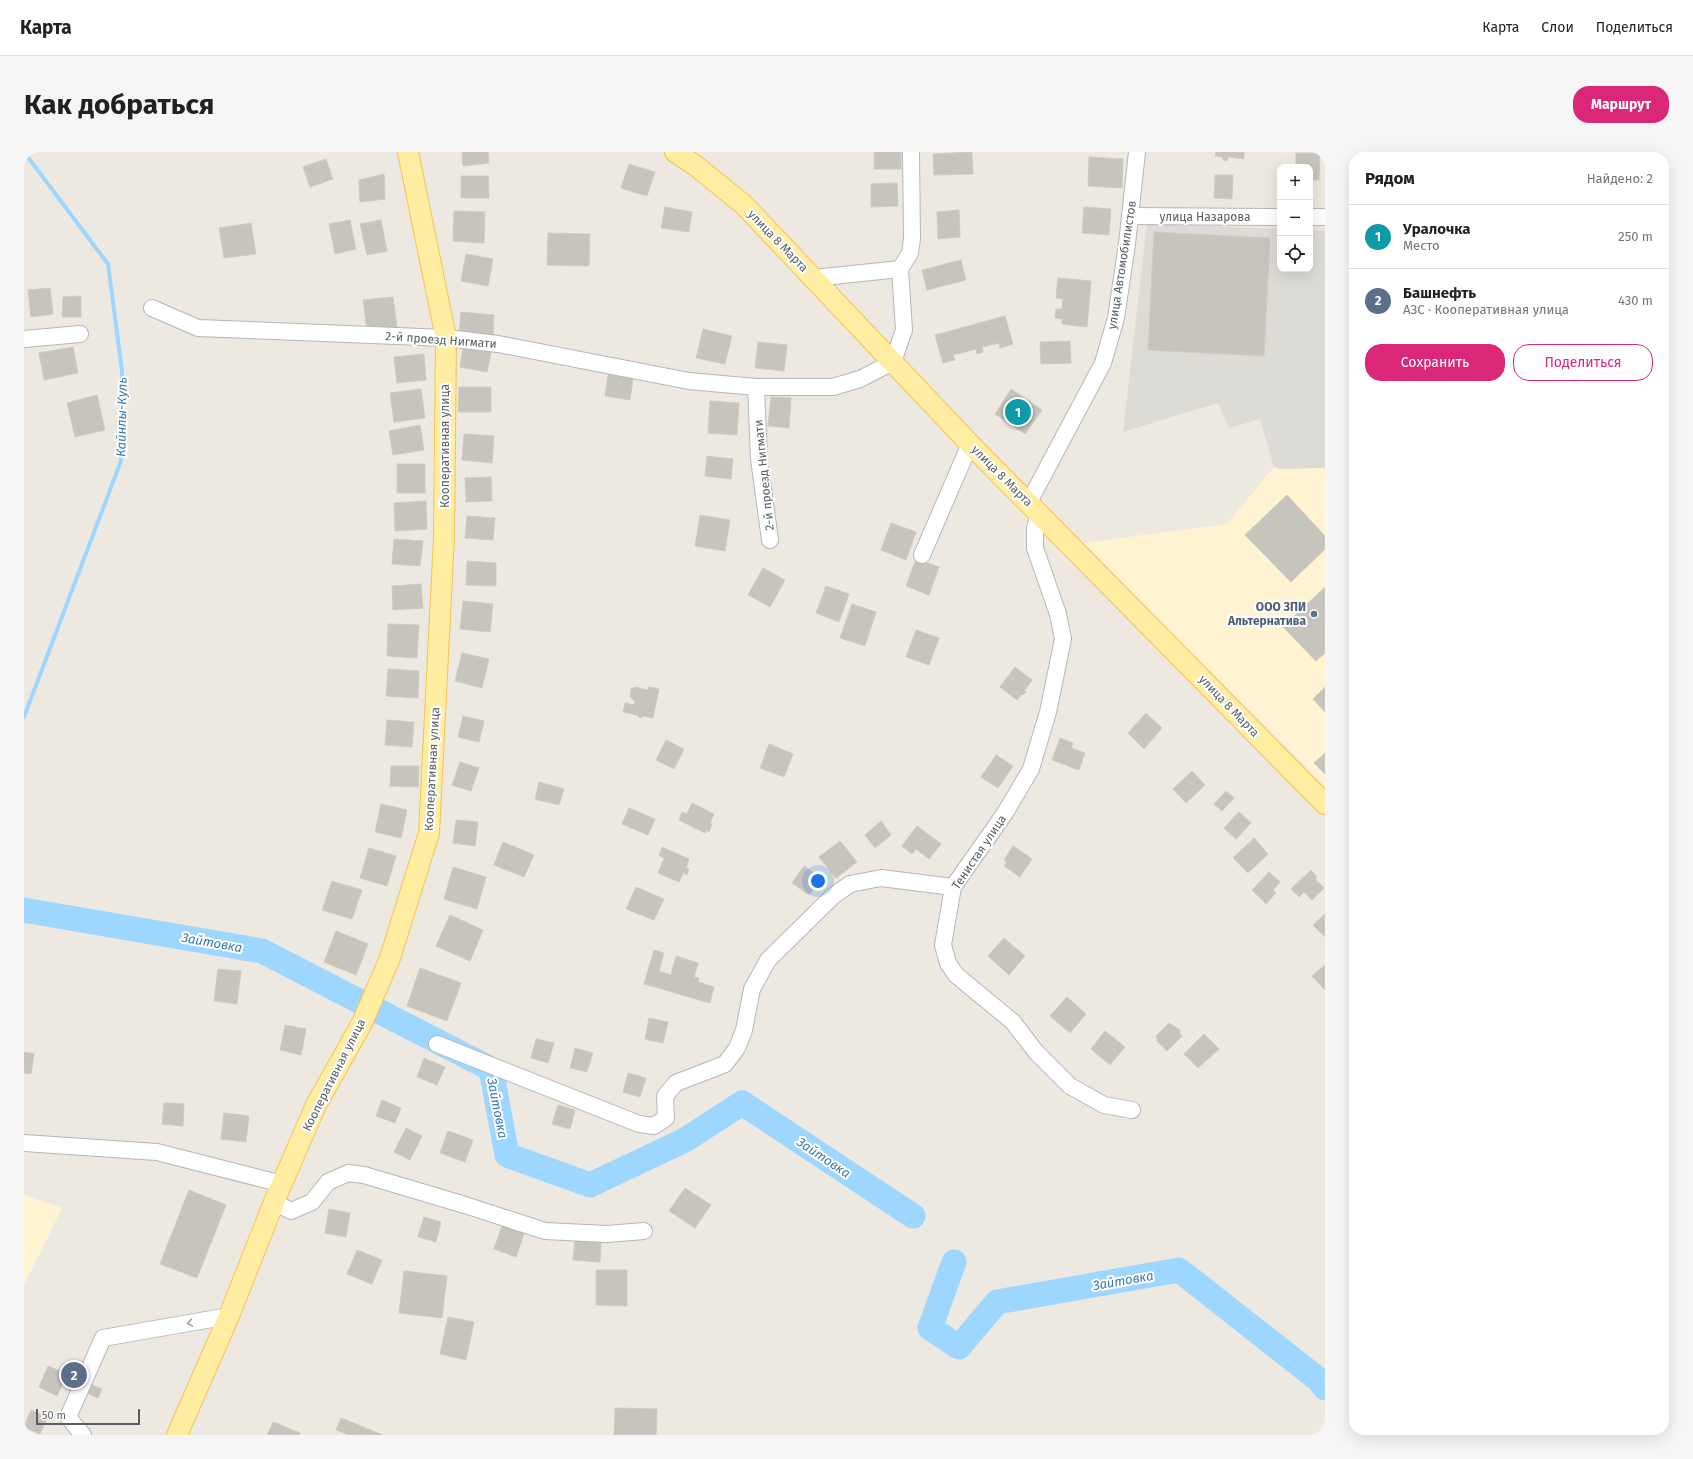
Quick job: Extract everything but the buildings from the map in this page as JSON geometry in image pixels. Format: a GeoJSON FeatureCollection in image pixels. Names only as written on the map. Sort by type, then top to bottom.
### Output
{"type":"FeatureCollection","features":[{"type":"Feature","properties":{"kind":"main road","name":"Кооперативная улица"},"geometry":{"type":"LineString","coordinates":[[177,1435],[229,1316],[274,1202],[316,1105],[362,1023],[390,958],[429,833],[444,537],[446,338],[408,152]]}},
{"type":"Feature","properties":{"kind":"main road","name":"улица 8 Марта"},"geometry":{"type":"LineString","coordinates":[[675,152],[696,166],[744,206],[970,444],[1034,507],[1325,804]]}},
{"type":"Feature","properties":{"kind":"street"},"geometry":{"type":"LineString","coordinates":[[893,362],[904,330],[900,269],[910,253],[912,239],[911,152]]}},
{"type":"Feature","properties":{"kind":"street","name":"улица Автомобилистов"},"geometry":{"type":"LineString","coordinates":[[1034,507],[1103,363],[1116,318],[1137,152]]}},
{"type":"Feature","properties":{"kind":"street","name":"улица Назарова"},"geometry":{"type":"LineString","coordinates":[[1130,216],[1277,217]]}},
{"type":"Feature","properties":{"kind":"street"},"geometry":{"type":"LineString","coordinates":[[1313,217],[1325,217]]}},
{"type":"Feature","properties":{"kind":"street"},"geometry":{"type":"LineString","coordinates":[[814,278],[900,269]]}},
{"type":"Feature","properties":{"kind":"street","name":"2-й проезд Нигмати"},"geometry":{"type":"LineString","coordinates":[[152,308],[198,328],[446,338],[498,344],[689,381],[756,387],[833,387],[860,379],[893,362]]}},
{"type":"Feature","properties":{"kind":"street"},"geometry":{"type":"LineString","coordinates":[[24,339],[80,334]]}},
{"type":"Feature","properties":{"kind":"street","name":"2-й проезд Нигмати"},"geometry":{"type":"LineString","coordinates":[[756,387],[759,459],[770,540]]}},
{"type":"Feature","properties":{"kind":"street"},"geometry":{"type":"LineString","coordinates":[[922,555],[970,444]]}},
{"type":"Feature","properties":{"kind":"street","name":"Тенистая улица"},"geometry":{"type":"LineString","coordinates":[[1034,507],[1036,548],[1058,614],[1063,639],[1048,712],[1031,769],[1005,813],[953,888],[943,945],[948,963],[956,975],[1013,1022],[1036,1052],[1070,1086],[1104,1105],[1132,1110]]}},
{"type":"Feature","properties":{"kind":"street"},"geometry":{"type":"LineString","coordinates":[[437,1044],[639,1124],[654,1126],[666,1118],[665,1096],[676,1083],[725,1064],[729,1059],[737,1048],[744,1030],[752,989],[768,960],[832,897],[850,884],[881,878],[953,888]]}},
{"type":"Feature","properties":{"kind":"street"},"geometry":{"type":"LineString","coordinates":[[24,1143],[157,1152],[282,1184]]}},
{"type":"Feature","properties":{"kind":"street"},"geometry":{"type":"LineString","coordinates":[[274,1202],[291,1212],[312,1202],[328,1182],[348,1173],[364,1175],[465,1204],[545,1231],[607,1234],[644,1231]]}},
{"type":"Feature","properties":{"kind":"street"},"geometry":{"type":"LineString","coordinates":[[83,1435],[68,1417],[103,1338],[229,1316]]}},
{"type":"Feature","properties":{"kind":"shaded area"},"geometry":{"type":"Polygon","coordinates":[[[1147,223],[1277,229],[1277,272],[1313,272],[1313,230],[1325,231],[1325,468],[1280,469],[1274,467],[1260,419],[1229,428],[1218,403],[1123,432],[1147,223]]]}},
{"type":"Feature","properties":{"kind":"shaded area"},"geometry":{"type":"Polygon","coordinates":[[[1274,467],[1325,467],[1325,786],[1083,543],[1227,524],[1274,467]]]}},
{"type":"Feature","properties":{"kind":"shaded area"},"geometry":{"type":"Polygon","coordinates":[[[24,1195],[62,1208],[24,1285],[24,1195]]]}},
{"type":"Feature","properties":{"kind":"waterway","name":"Кайнлы-Куль"},"geometry":{"type":"LineString","coordinates":[[24,152],[108,264],[122,371],[121,461],[24,717]]}},
{"type":"Feature","properties":{"kind":"waterway","name":"Зайтовка"},"geometry":{"type":"LineString","coordinates":[[24,910],[262,951],[491,1069],[507,1155],[590,1185],[685,1140],[742,1103],[913,1216]]}},
{"type":"Feature","properties":{"kind":"waterway","name":"Зайтовка"},"geometry":{"type":"LineString","coordinates":[[954,1262],[930,1328],[959,1347],[997,1302],[1179,1270],[1319,1380],[1325,1388]]}},
{"type":"Feature","properties":{"kind":"place","name":"Уралочка"},"geometry":{"type":"Point","coordinates":[1018,412]}},
{"type":"Feature","properties":{"kind":"place","name":"ООО ЗПИ Альтернатива"},"geometry":{"type":"Point","coordinates":[1314,614]}},
{"type":"Feature","properties":{"kind":"place","name":"Башнефть"},"geometry":{"type":"Point","coordinates":[74,1375]}}]}
